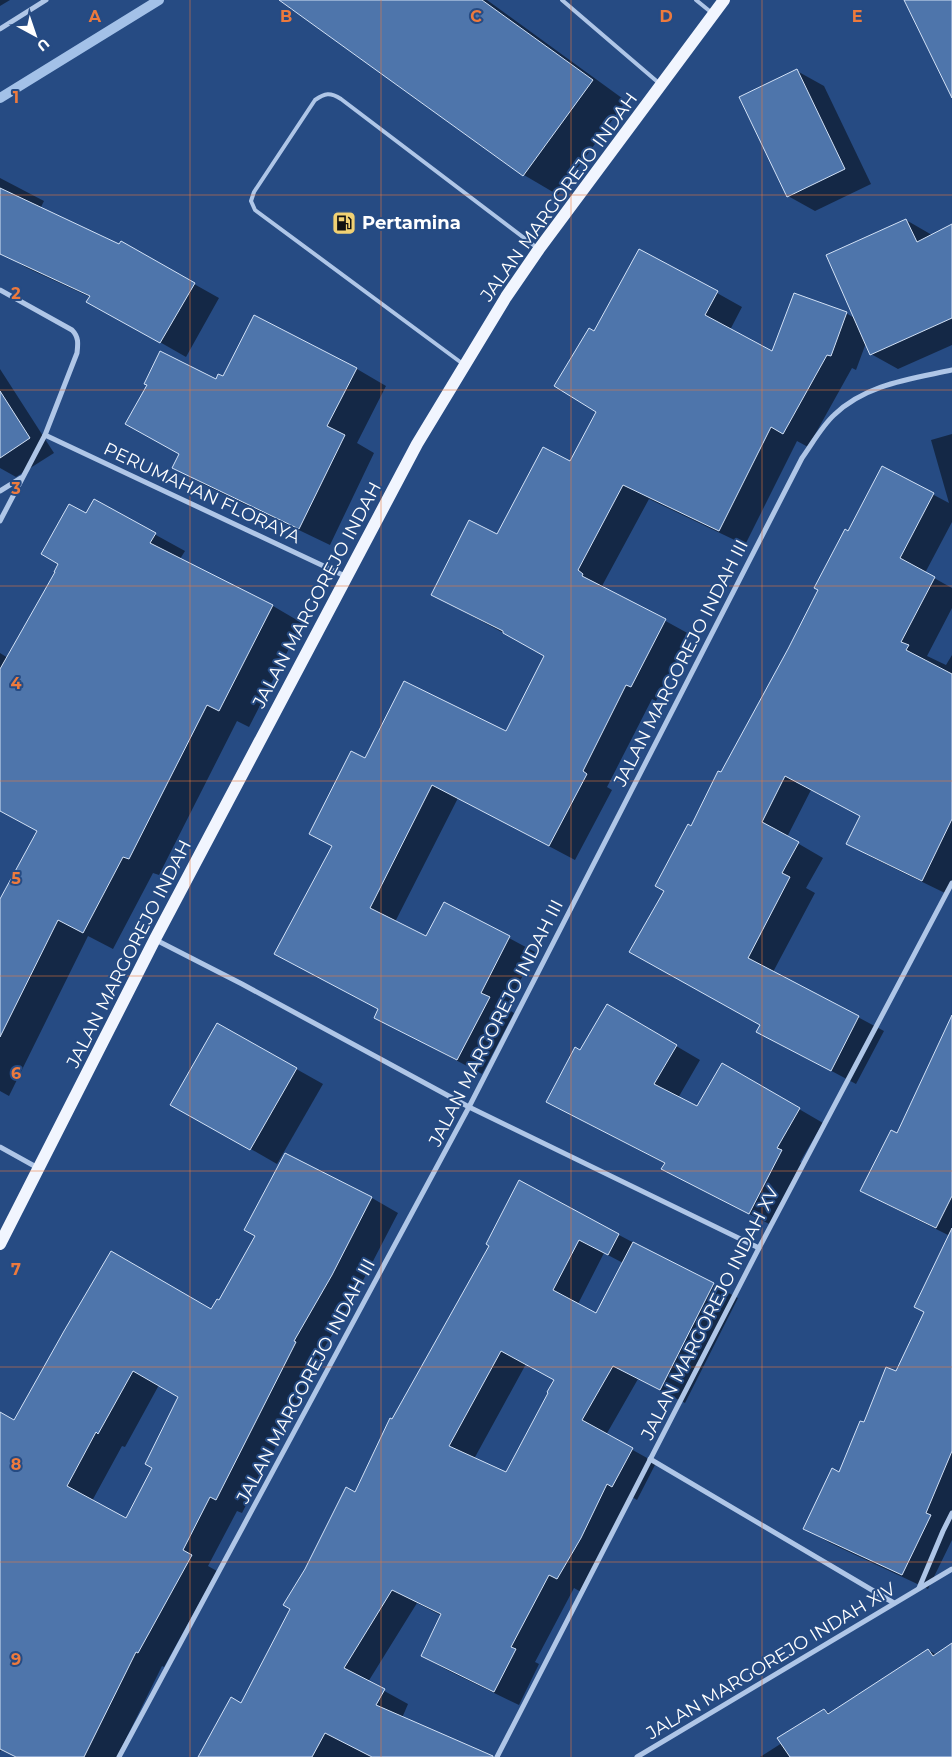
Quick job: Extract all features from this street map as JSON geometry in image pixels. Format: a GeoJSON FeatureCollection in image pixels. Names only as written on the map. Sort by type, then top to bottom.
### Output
{"type":"FeatureCollection","features":[{"type":"Feature","properties":{"kind":"main road","name":"JALAN MARGOREJO INDAH"},"geometry":{"type":"LineString","coordinates":[[0,1244],[155,939],[417,444],[506,297],[538,249],[724,0]]}},
{"type":"Feature","properties":{"kind":"street"},"geometry":{"type":"LineString","coordinates":[[0,29],[46,0]]}},
{"type":"Feature","properties":{"kind":"street"},"geometry":{"type":"LineString","coordinates":[[0,290],[72,330],[77,336],[78,353],[44,435],[0,521]]}},
{"type":"Feature","properties":{"kind":"street","name":"JALAN MARGOREJO INDAH III"},"geometry":{"type":"LineString","coordinates":[[119,1757],[469,1107],[802,458],[833,415],[856,397],[880,387],[952,370]]}},
{"type":"Feature","properties":{"kind":"street","name":"PERUMAHAN FLORAYA"},"geometry":{"type":"LineString","coordinates":[[44,435],[347,577]]}},
{"type":"Feature","properties":{"kind":"street"},"geometry":{"type":"LineString","coordinates":[[0,491],[22,478]]}},
{"type":"Feature","properties":{"kind":"street","name":"JALAN MARGOREJO INDAH XV"},"geometry":{"type":"LineString","coordinates":[[496,1757],[759,1248],[952,883]]}},
{"type":"Feature","properties":{"kind":"street"},"geometry":{"type":"LineString","coordinates":[[155,939],[469,1107],[759,1248]]}},
{"type":"Feature","properties":{"kind":"street"},"geometry":{"type":"LineString","coordinates":[[0,1147],[38,1168]]}},
{"type":"Feature","properties":{"kind":"street"},"geometry":{"type":"LineString","coordinates":[[650,1459],[894,1603]]}},
{"type":"Feature","properties":{"kind":"street","name":"JALAN MARGOREJO INDAH XIV"},"geometry":{"type":"LineString","coordinates":[[918,1589],[952,1513]]}},
{"type":"Feature","properties":{"kind":"street","name":"JALAN MARGOREJO INDAH XIV"},"geometry":{"type":"LineString","coordinates":[[637,1757],[952,1569]]}},
{"type":"Feature","properties":{"kind":"lane"},"geometry":{"type":"LineString","coordinates":[[562,0],[661,86]]}},
{"type":"Feature","properties":{"kind":"lane"},"geometry":{"type":"LineString","coordinates":[[696,0],[714,14]]}},
{"type":"Feature","properties":{"kind":"lane"},"geometry":{"type":"LineString","coordinates":[[465,365],[255,210],[251,201],[254,192],[315,100],[324,94],[330,93],[538,249]]}},
{"type":"Feature","properties":{"kind":"building"},"geometry":{"type":"Polygon","coordinates":[[[279,0],[482,0],[593,80],[523,176],[279,0]]]}},
{"type":"Feature","properties":{"kind":"building"},"geometry":{"type":"Polygon","coordinates":[[[904,0],[952,0],[952,98],[904,0]]]}},
{"type":"Feature","properties":{"kind":"building"},"geometry":{"type":"Polygon","coordinates":[[[797,69],[845,169],[787,197],[739,97],[797,69]]]}},
{"type":"Feature","properties":{"kind":"building"},"geometry":{"type":"Polygon","coordinates":[[[0,188],[119,244],[121,241],[195,283],[160,343],[86,302],[90,296],[0,254],[0,188]]]}},
{"type":"Feature","properties":{"kind":"building"},"geometry":{"type":"Polygon","coordinates":[[[906,219],[917,242],[952,224],[952,318],[870,355],[826,255],[906,219]]]}},
{"type":"Feature","properties":{"kind":"building"},"geometry":{"type":"Polygon","coordinates":[[[639,249],[718,291],[705,315],[772,351],[794,293],[847,312],[831,356],[827,355],[783,434],[771,427],[719,531],[623,485],[578,570],[583,574],[582,576],[666,619],[631,687],[626,685],[583,771],[587,774],[549,846],[432,785],[370,908],[426,936],[444,902],[510,936],[481,993],[490,997],[457,1060],[374,1018],[378,1009],[274,954],[332,846],[309,834],[351,751],[365,758],[404,681],[506,731],[544,656],[503,633],[503,631],[431,595],[469,520],[497,534],[543,447],[570,461],[596,412],[554,386],[589,328],[594,331],[639,249]]]}},
{"type":"Feature","properties":{"kind":"building"},"geometry":{"type":"Polygon","coordinates":[[[254,315],[357,368],[327,426],[345,435],[299,529],[172,468],[179,454],[125,424],[147,385],[144,384],[160,351],[216,379],[218,374],[223,376],[254,315]]]}},
{"type":"Feature","properties":{"kind":"building"},"geometry":{"type":"Polygon","coordinates":[[[0,391],[30,438],[0,458],[0,391]]]}},
{"type":"Feature","properties":{"kind":"building"},"geometry":{"type":"Polygon","coordinates":[[[882,466],[934,493],[900,558],[935,577],[901,642],[909,645],[906,650],[952,674],[952,819],[922,881],[846,844],[860,816],[785,776],[762,822],[799,842],[782,873],[790,877],[748,958],[859,1016],[831,1071],[756,1032],[760,1025],[629,952],[664,891],[655,886],[688,824],[691,826],[718,771],[721,772],[788,649],[818,590],[814,588],[845,529],[848,531],[882,466]]]}},
{"type":"Feature","properties":{"kind":"building"},"geometry":{"type":"Polygon","coordinates":[[[94,499],[156,533],[150,543],[273,605],[219,711],[207,705],[129,859],[123,857],[83,933],[58,920],[0,1037],[0,899],[37,831],[0,811],[0,669],[58,564],[41,554],[69,504],[86,513],[94,499]]]}},
{"type":"Feature","properties":{"kind":"building"},"geometry":{"type":"Polygon","coordinates":[[[607,1004],[677,1045],[654,1084],[697,1106],[722,1063],[800,1108],[777,1148],[782,1150],[749,1214],[661,1169],[665,1163],[546,1102],[575,1047],[580,1050],[607,1004]]]}},
{"type":"Feature","properties":{"kind":"building"},"geometry":{"type":"Polygon","coordinates":[[[952,1015],[952,1196],[936,1228],[860,1191],[891,1130],[897,1133],[952,1015]]]}},
{"type":"Feature","properties":{"kind":"building"},"geometry":{"type":"Polygon","coordinates":[[[217,1023],[297,1068],[250,1150],[170,1105],[217,1023]]]}},
{"type":"Feature","properties":{"kind":"building"},"geometry":{"type":"Polygon","coordinates":[[[285,1153],[372,1197],[332,1275],[294,1341],[296,1342],[216,1500],[210,1497],[183,1550],[192,1555],[138,1653],[136,1652],[84,1757],[16,1757],[0,1749],[0,1412],[14,1420],[111,1251],[211,1309],[217,1299],[219,1300],[255,1236],[244,1230],[285,1153]],[[133,1371],[98,1434],[96,1432],[67,1486],[126,1518],[152,1468],[145,1464],[178,1397],[133,1371]]]}},
{"type":"Feature","properties":{"kind":"building"},"geometry":{"type":"Polygon","coordinates":[[[519,1180],[619,1234],[608,1255],[579,1240],[553,1290],[596,1313],[633,1242],[714,1283],[660,1390],[613,1366],[582,1420],[633,1448],[612,1487],[607,1484],[581,1538],[557,1579],[549,1575],[511,1647],[516,1649],[494,1692],[421,1656],[441,1614],[392,1590],[344,1668],[385,1689],[376,1705],[493,1757],[372,1757],[325,1733],[312,1757],[198,1757],[231,1697],[241,1703],[290,1609],[283,1605],[305,1569],[346,1487],[355,1492],[390,1418],[392,1419],[489,1246],[486,1244],[519,1180]],[[501,1351],[449,1446],[506,1472],[554,1380],[501,1351]]]}},
{"type":"Feature","properties":{"kind":"building"},"geometry":{"type":"Polygon","coordinates":[[[952,1228],[952,1451],[926,1513],[931,1515],[902,1575],[803,1529],[832,1468],[839,1472],[860,1421],[864,1422],[886,1367],[896,1371],[924,1312],[914,1307],[952,1228]]]}},
{"type":"Feature","properties":{"kind":"building"},"geometry":{"type":"Polygon","coordinates":[[[952,1643],[952,1757],[790,1757],[777,1738],[824,1709],[828,1714],[928,1649],[933,1656],[952,1643]]]}},
{"type":"Feature","properties":{"kind":"waterway"},"geometry":{"type":"LineString","coordinates":[[0,98],[159,0]]}},
{"type":"Feature","properties":{"kind":"place","name":"Pertamina"},"geometry":{"type":"Point","coordinates":[344,223]}}]}
